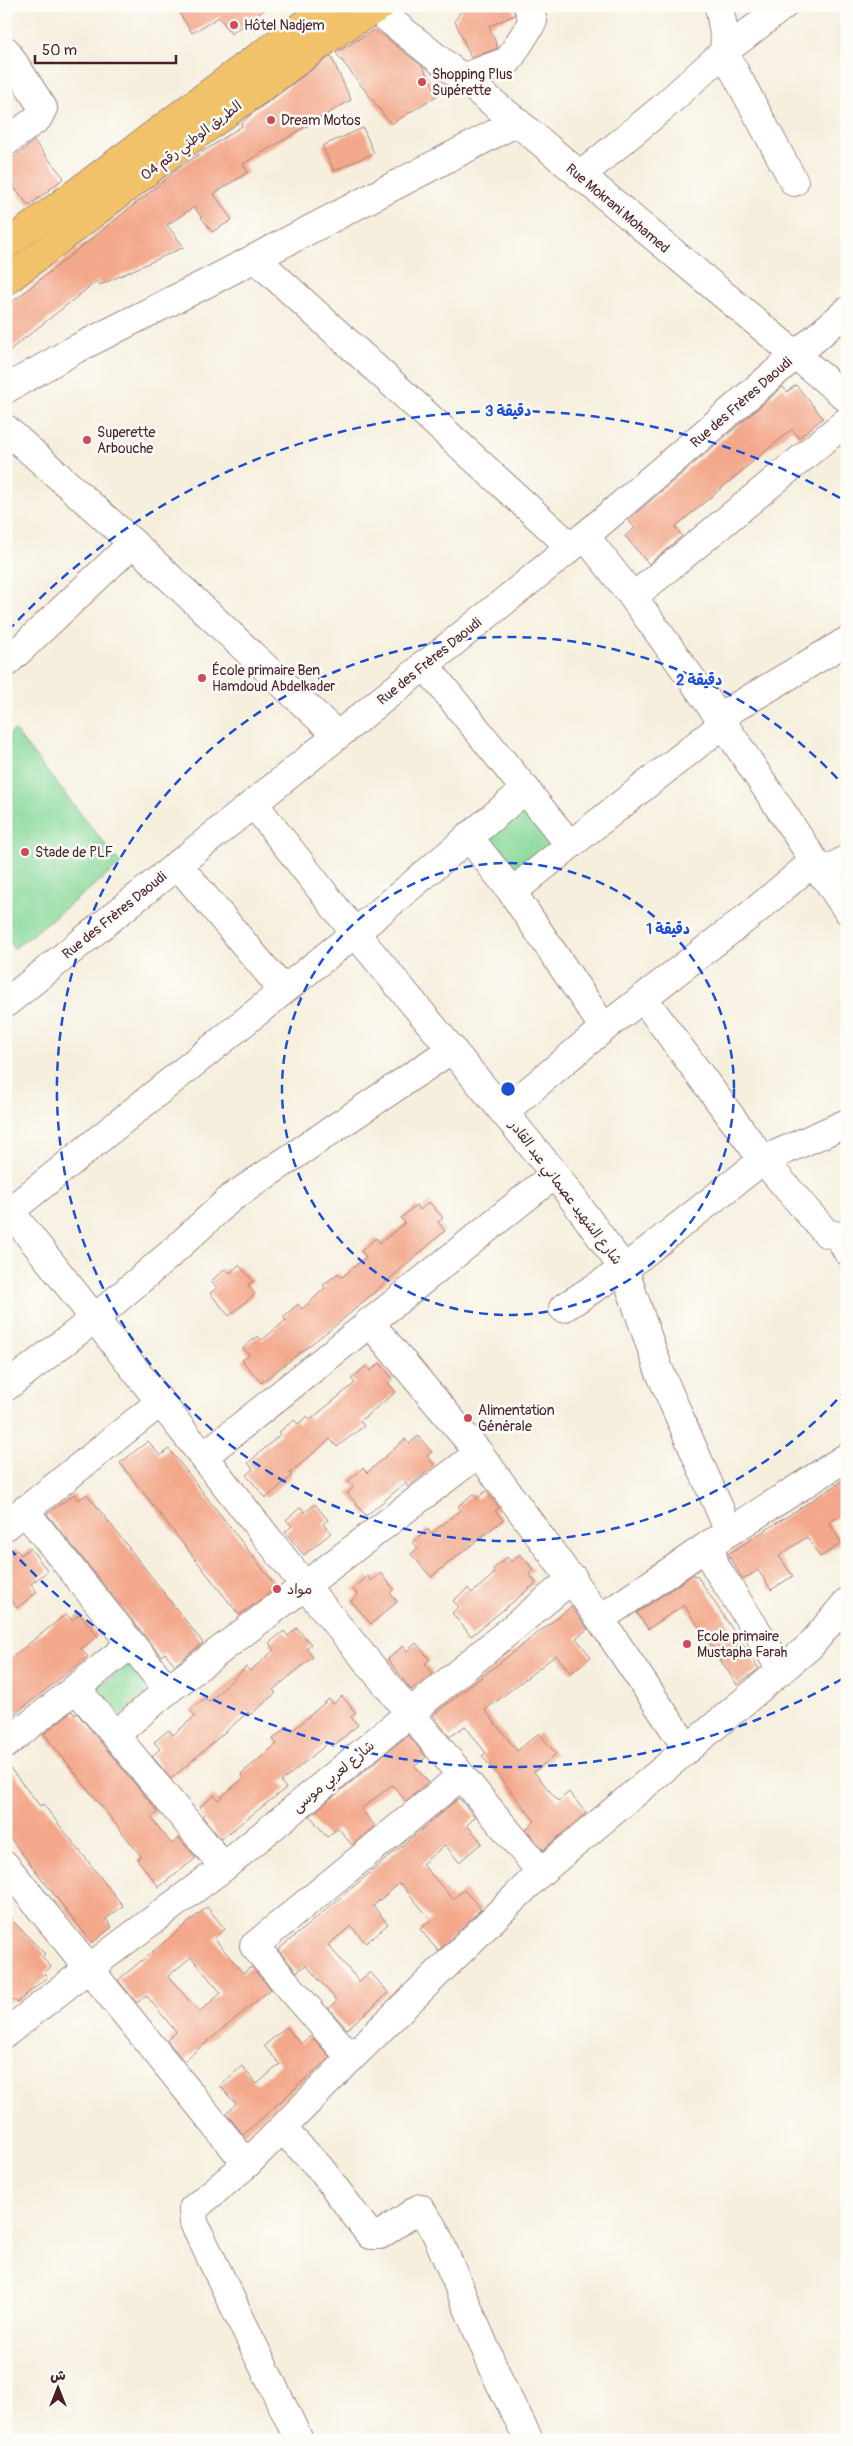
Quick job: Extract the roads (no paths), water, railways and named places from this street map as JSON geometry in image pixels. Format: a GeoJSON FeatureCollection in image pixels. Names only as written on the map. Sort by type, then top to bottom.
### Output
{"type":"FeatureCollection","features":[{"type":"Feature","properties":{"kind":"highway","name":"الطريق الوطني رقم 04"},"geometry":{"type":"LineString","coordinates":[[6,245],[248,64],[329,6]]}},
{"type":"Feature","properties":{"kind":"highway","name":"الطريق الوطني رقم 04"},"geometry":{"type":"LineString","coordinates":[[6,281],[176,150],[342,29],[380,10]]}},
{"type":"Feature","properties":{"kind":"street"},"geometry":{"type":"LineString","coordinates":[[462,78],[508,62],[533,21],[528,6]]}},
{"type":"Feature","properties":{"kind":"street"},"geometry":{"type":"LineString","coordinates":[[719,6],[725,38],[724,52],[794,182]]}},
{"type":"Feature","properties":{"kind":"street"},"geometry":{"type":"LineString","coordinates":[[580,176],[661,109],[724,52],[783,6]]}},
{"type":"Feature","properties":{"kind":"street","name":"Rue Mokrani Mohamed"},"geometry":{"type":"LineString","coordinates":[[380,10],[847,398]]}},
{"type":"Feature","properties":{"kind":"street"},"geometry":{"type":"LineString","coordinates":[[6,51],[43,108],[38,118],[6,142]]}},
{"type":"Feature","properties":{"kind":"street"},"geometry":{"type":"LineString","coordinates":[[6,389],[76,349],[517,122]]}},
{"type":"Feature","properties":{"kind":"street"},"geometry":{"type":"LineString","coordinates":[[255,258],[578,541],[633,598],[720,721],[847,910]]}},
{"type":"Feature","properties":{"kind":"street","name":"Rue des Frères Daoudi"},"geometry":{"type":"LineString","coordinates":[[8,999],[254,804],[424,664],[578,541],[847,311]]}},
{"type":"Feature","properties":{"kind":"street"},"geometry":{"type":"LineString","coordinates":[[633,598],[847,421]]}},
{"type":"Feature","properties":{"kind":"street"},"geometry":{"type":"LineString","coordinates":[[6,428],[133,543],[337,735]]}},
{"type":"Feature","properties":{"kind":"street"},"geometry":{"type":"LineString","coordinates":[[6,663],[133,543]]}},
{"type":"Feature","properties":{"kind":"street"},"geometry":{"type":"LineString","coordinates":[[512,892],[720,721],[847,641]]}},
{"type":"Feature","properties":{"kind":"street"},"geometry":{"type":"LineString","coordinates":[[424,664],[570,845]]}},
{"type":"Feature","properties":{"kind":"street"},"geometry":{"type":"LineString","coordinates":[[526,789],[355,933],[8,1208],[159,1403],[204,1456],[306,1587],[541,1872]]}},
{"type":"Feature","properties":{"kind":"street","name":"شارع الشهيد عصماني عبد القادر"},"geometry":{"type":"LineString","coordinates":[[254,804],[355,933],[556,1174],[624,1269],[719,1538],[715,1566],[782,1670]]}},
{"type":"Feature","properties":{"kind":"street"},"geometry":{"type":"LineString","coordinates":[[468,836],[512,892],[604,1028]]}},
{"type":"Feature","properties":{"kind":"street"},"geometry":{"type":"LineString","coordinates":[[505,1112],[604,1028],[754,912],[817,868],[847,859]]}},
{"type":"Feature","properties":{"kind":"street"},"geometry":{"type":"LineString","coordinates":[[177,864],[282,990]]}},
{"type":"Feature","properties":{"kind":"street"},"geometry":{"type":"LineString","coordinates":[[643,998],[763,1160],[826,1233],[844,1239]]}},
{"type":"Feature","properties":{"kind":"street"},"geometry":{"type":"LineString","coordinates":[[6,1387],[94,1319],[169,1255],[231,1198],[452,1049]]}},
{"type":"Feature","properties":{"kind":"street"},"geometry":{"type":"LineString","coordinates":[[563,1308],[624,1269],[763,1160],[847,1123]]}},
{"type":"Feature","properties":{"kind":"street"},"geometry":{"type":"LineString","coordinates":[[204,1456],[556,1174]]}},
{"type":"Feature","properties":{"kind":"street"},"geometry":{"type":"LineString","coordinates":[[369,1322],[479,1453],[573,1578],[687,1748]]}},
{"type":"Feature","properties":{"kind":"street"},"geometry":{"type":"LineString","coordinates":[[159,1403],[15,1518],[131,1644],[168,1690]]}},
{"type":"Feature","properties":{"kind":"street"},"geometry":{"type":"LineString","coordinates":[[116,1734],[168,1690],[306,1587],[479,1453]]}},
{"type":"Feature","properties":{"kind":"street"},"geometry":{"type":"LineString","coordinates":[[600,1619],[719,1538],[847,1457]]}},
{"type":"Feature","properties":{"kind":"street","name":"شارع لعربي موسى"},"geometry":{"type":"LineString","coordinates":[[6,2033],[89,1968],[224,1868],[408,1713],[573,1578]]}},
{"type":"Feature","properties":{"kind":"street"},"geometry":{"type":"LineString","coordinates":[[299,2440],[194,2223],[193,2209],[247,2164],[351,2058],[541,1872],[810,1646],[847,1602]]}},
{"type":"Feature","properties":{"kind":"street"},"geometry":{"type":"LineString","coordinates":[[6,1744],[131,1644]]}},
{"type":"Feature","properties":{"kind":"street"},"geometry":{"type":"LineString","coordinates":[[76,1688],[116,1734],[224,1868]]}},
{"type":"Feature","properties":{"kind":"street"},"geometry":{"type":"LineString","coordinates":[[351,2058],[254,1946],[460,1776]]}},
{"type":"Feature","properties":{"kind":"street"},"geometry":{"type":"LineString","coordinates":[[6,1866],[247,2164]]}},
{"type":"Feature","properties":{"kind":"street"},"geometry":{"type":"LineString","coordinates":[[282,2129],[320,2168],[370,2236],[380,2235],[420,2208],[435,2231],[500,2383],[529,2440]]}},
{"type":"Feature","properties":{"kind":"place","name":"Hôtel Nadjem"},"geometry":{"type":"Point","coordinates":[234,25]}},
{"type":"Feature","properties":{"kind":"place","name":"Shopping Plus Supérette"},"geometry":{"type":"Point","coordinates":[422,82]}},
{"type":"Feature","properties":{"kind":"place","name":"Dream Motos"},"geometry":{"type":"Point","coordinates":[271,120]}},
{"type":"Feature","properties":{"kind":"place","name":"Superette Arbouche"},"geometry":{"type":"Point","coordinates":[87,440]}},
{"type":"Feature","properties":{"kind":"place","name":"École primaire Ben Hamdoud Abdelkader"},"geometry":{"type":"Point","coordinates":[202,678]}},
{"type":"Feature","properties":{"kind":"place","name":"Stade de PLF"},"geometry":{"type":"Point","coordinates":[25,852]}},
{"type":"Feature","properties":{"kind":"place","name":"Alimentation Générale"},"geometry":{"type":"Point","coordinates":[468,1418]}},
{"type":"Feature","properties":{"kind":"place","name":"مواد"},"geometry":{"type":"Point","coordinates":[277,1589]}},
{"type":"Feature","properties":{"kind":"place","name":"Ecole primaire Mustapha Farah"},"geometry":{"type":"Point","coordinates":[687,1644]}}]}
